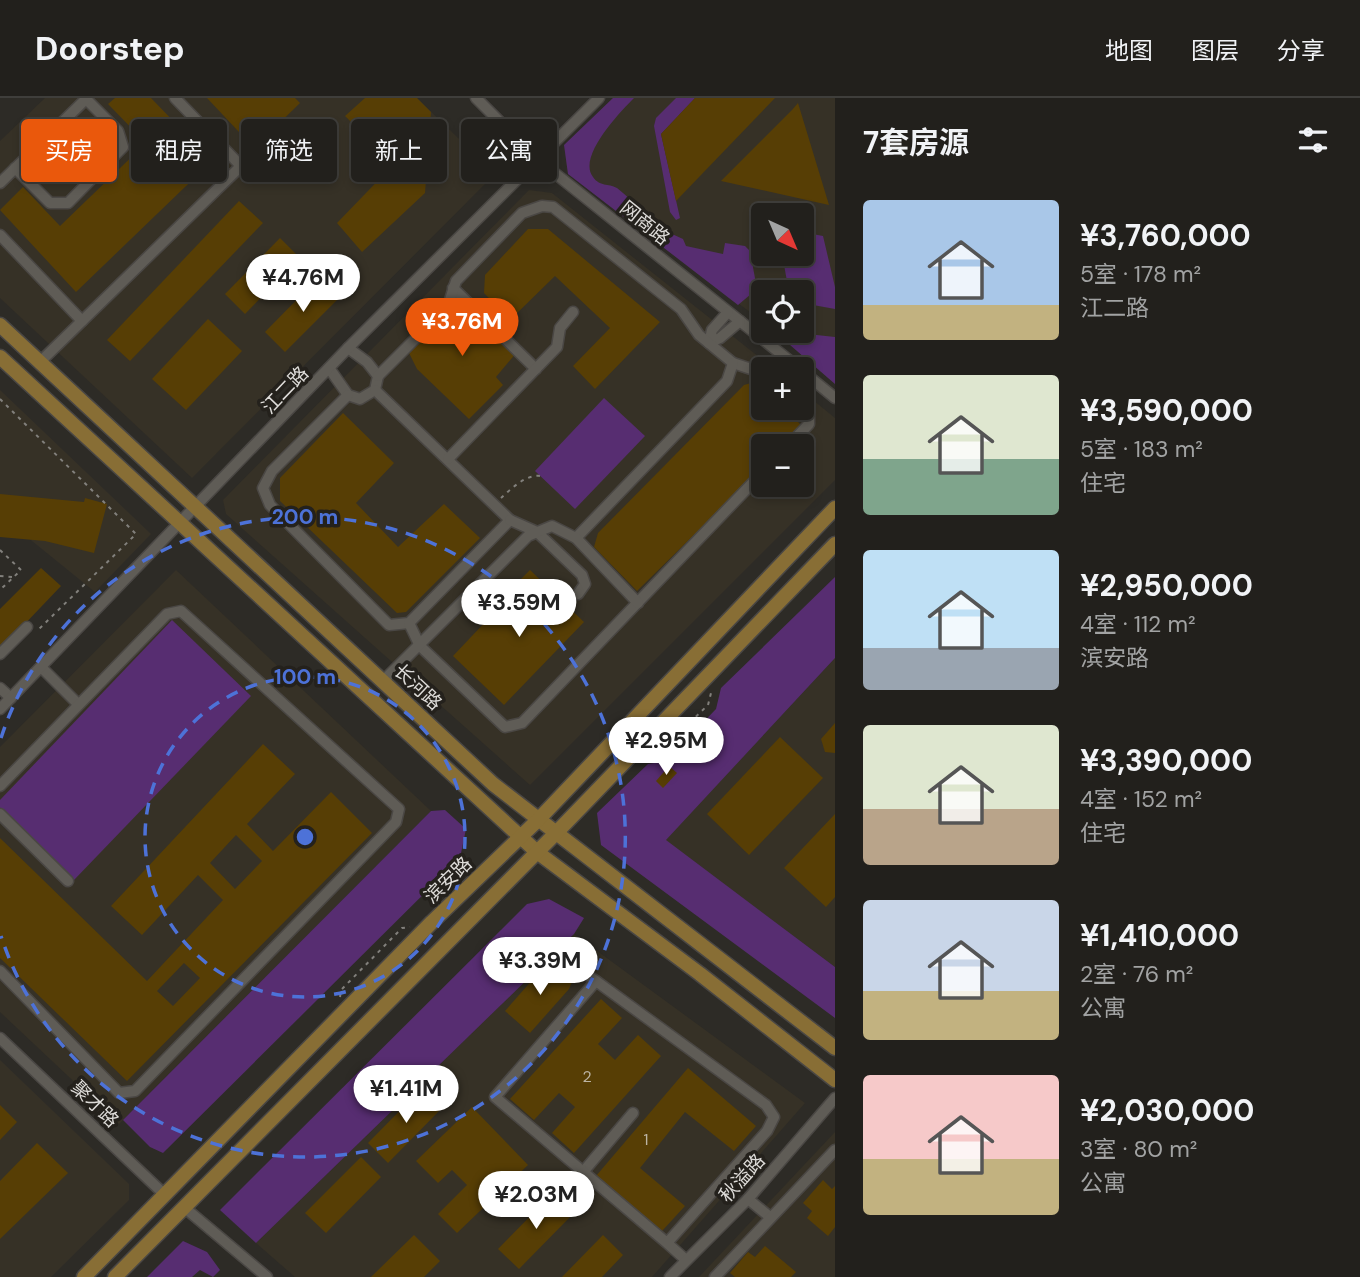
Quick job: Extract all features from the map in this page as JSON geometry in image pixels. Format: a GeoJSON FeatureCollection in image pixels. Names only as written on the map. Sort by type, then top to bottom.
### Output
{"type":"FeatureCollection","features":[{"type":"Feature","properties":{"kind":"main road","name":"长河路"},"geometry":{"type":"LineString","coordinates":[[0,325],[493,784],[835,1048]]}},
{"type":"Feature","properties":{"kind":"main road"},"geometry":{"type":"LineString","coordinates":[[0,358],[182,522],[537,852],[700,974],[835,1080]]}},
{"type":"Feature","properties":{"kind":"main road","name":"滨安路"},"geometry":{"type":"LineString","coordinates":[[84,1277],[339,1016],[538,820],[835,508]]}},
{"type":"Feature","properties":{"kind":"main road"},"geometry":{"type":"LineString","coordinates":[[115,1277],[556,833],[835,544]]}},
{"type":"Feature","properties":{"kind":"street"},"geometry":{"type":"LineString","coordinates":[[0,183],[15,168],[87,98],[118,131],[123,147],[68,203],[50,203],[15,168]]}},
{"type":"Feature","properties":{"kind":"street"},"geometry":{"type":"LineString","coordinates":[[40,362],[241,166],[175,98]]}},
{"type":"Feature","properties":{"kind":"street","name":"网商路"},"geometry":{"type":"LineString","coordinates":[[476,98],[497,119]]}},
{"type":"Feature","properties":{"kind":"street","name":"江二路"},"geometry":{"type":"LineString","coordinates":[[557,139],[599,98]]}},
{"type":"Feature","properties":{"kind":"street","name":"网商路"},"geometry":{"type":"LineString","coordinates":[[557,175],[785,357]]}},
{"type":"Feature","properties":{"kind":"street","name":"江二路"},"geometry":{"type":"LineString","coordinates":[[0,709],[348,348],[514,182]]}},
{"type":"Feature","properties":{"kind":"street"},"geometry":{"type":"LineString","coordinates":[[329,368],[348,395],[360,399],[375,390],[378,376],[448,306],[456,281],[522,213],[542,206],[553,208],[681,309],[699,335],[733,363],[751,369]]}},
{"type":"Feature","properties":{"kind":"street"},"geometry":{"type":"LineString","coordinates":[[0,235],[82,321]]}},
{"type":"Feature","properties":{"kind":"street"},"geometry":{"type":"LineString","coordinates":[[453,288],[536,369]]}},
{"type":"Feature","properties":{"kind":"street"},"geometry":{"type":"LineString","coordinates":[[448,459],[557,347],[560,328],[573,312]]}},
{"type":"Feature","properties":{"kind":"street"},"geometry":{"type":"LineString","coordinates":[[709,343],[712,330],[727,312]]}},
{"type":"Feature","properties":{"kind":"street"},"geometry":{"type":"LineString","coordinates":[[709,343],[720,338],[740,321]]}},
{"type":"Feature","properties":{"kind":"street"},"geometry":{"type":"LineString","coordinates":[[348,348],[367,362],[378,376]]}},
{"type":"Feature","properties":{"kind":"street"},"geometry":{"type":"LineString","coordinates":[[576,538],[727,381],[733,363]]}},
{"type":"Feature","properties":{"kind":"street","name":"网商路"},"geometry":{"type":"LineString","coordinates":[[814,381],[835,398]]}},
{"type":"Feature","properties":{"kind":"street"},"geometry":{"type":"LineString","coordinates":[[375,390],[493,505],[510,520],[537,532],[582,575],[584,584],[578,594]]}},
{"type":"Feature","properties":{"kind":"street"},"geometry":{"type":"LineString","coordinates":[[348,395],[272,471],[263,488],[270,505],[389,625],[409,623],[510,520]]}},
{"type":"Feature","properties":{"kind":"street"},"geometry":{"type":"LineString","coordinates":[[799,434],[809,424],[809,420]]}},
{"type":"Feature","properties":{"kind":"street"},"geometry":{"type":"LineString","coordinates":[[409,623],[420,646],[505,727],[522,723],[751,485]]}},
{"type":"Feature","properties":{"kind":"street"},"geometry":{"type":"LineString","coordinates":[[383,681],[527,536],[552,526],[576,538],[638,603]]}},
{"type":"Feature","properties":{"kind":"street"},"geometry":{"type":"LineString","coordinates":[[0,786],[77,703],[167,614],[181,611],[399,809],[396,822],[135,1091],[120,1093],[0,971]]}},
{"type":"Feature","properties":{"kind":"street"},"geometry":{"type":"LineString","coordinates":[[0,654],[27,627]]}},
{"type":"Feature","properties":{"kind":"street"},"geometry":{"type":"LineString","coordinates":[[41,667],[77,703]]}},
{"type":"Feature","properties":{"kind":"street"},"geometry":{"type":"LineString","coordinates":[[0,688],[11,698]]}},
{"type":"Feature","properties":{"kind":"street"},"geometry":{"type":"LineString","coordinates":[[0,814],[68,881]]}},
{"type":"Feature","properties":{"kind":"street"},"geometry":{"type":"LineString","coordinates":[[560,956],[766,1105],[774,1117],[766,1131],[667,1243]]}},
{"type":"Feature","properties":{"kind":"street"},"geometry":{"type":"LineString","coordinates":[[596,981],[495,1097],[686,1260]]}},
{"type":"Feature","properties":{"kind":"street","name":"聚才路"},"geometry":{"type":"LineString","coordinates":[[0,1038],[165,1195]]}},
{"type":"Feature","properties":{"kind":"street","name":"秋溢路"},"geometry":{"type":"LineString","coordinates":[[670,1277],[748,1199],[835,1098]]}},
{"type":"Feature","properties":{"kind":"street"},"geometry":{"type":"LineString","coordinates":[[583,1172],[633,1113]]}},
{"type":"Feature","properties":{"kind":"street"},"geometry":{"type":"LineString","coordinates":[[715,1277],[835,1150]]}},
{"type":"Feature","properties":{"kind":"street"},"geometry":{"type":"LineString","coordinates":[[748,1199],[770,1217]]}},
{"type":"Feature","properties":{"kind":"street"},"geometry":{"type":"LineString","coordinates":[[185,1208],[267,1277]]}},
{"type":"Feature","properties":{"kind":"path"},"geometry":{"type":"LineString","coordinates":[[0,399],[136,534],[39,629]]}},
{"type":"Feature","properties":{"kind":"path"},"geometry":{"type":"LineString","coordinates":[[493,505],[518,484],[535,475],[541,477]]}},
{"type":"Feature","properties":{"kind":"path"},"geometry":{"type":"LineString","coordinates":[[0,550],[21,570],[0,590]]}},
{"type":"Feature","properties":{"kind":"path"},"geometry":{"type":"LineString","coordinates":[[0,576],[13,578]]}},
{"type":"Feature","properties":{"kind":"path"},"geometry":{"type":"LineString","coordinates":[[629,758],[658,752],[708,705],[719,666]]}},
{"type":"Feature","properties":{"kind":"path"},"geometry":{"type":"LineString","coordinates":[[339,1016],[341,990],[402,928],[412,926]]}},
{"type":"Feature","properties":{"kind":"shaded area"},"geometry":{"type":"Polygon","coordinates":[[[45,98],[417,98],[439,119],[351,119],[351,182],[447,182],[447,127],[461,141],[461,182],[487,182],[192,478],[0,298],[0,141],[21,121],[21,182],[117,182],[117,119],[23,119],[45,98]]]}},
{"type":"Feature","properties":{"kind":"shaded area"},"geometry":{"type":"Polygon","coordinates":[[[613,98],[835,98],[835,384],[814,366],[814,357],[804,357],[788,343],[814,343],[814,280],[751,280],[751,313],[568,174],[564,145],[613,98]]]}},
{"type":"Feature","properties":{"kind":"shaded area"},"geometry":{"type":"Polygon","coordinates":[[[613,98],[634,98],[595,147],[590,168],[593,177],[624,194],[646,214],[641,222],[665,241],[672,234],[683,239],[686,246],[723,254],[725,243],[745,246],[750,251],[755,280],[751,280],[751,294],[738,305],[568,174],[564,145],[613,98]]]}},
{"type":"Feature","properties":{"kind":"shaded area"},"geometry":{"type":"Polygon","coordinates":[[[676,98],[695,98],[661,134],[680,218],[676,220],[670,212],[654,126],[656,118],[676,98]]]}},
{"type":"Feature","properties":{"kind":"shaded area"},"geometry":{"type":"Polygon","coordinates":[[[529,190],[552,193],[759,357],[751,357],[751,420],[814,420],[814,401],[835,418],[835,480],[530,785],[226,514],[223,500],[529,190]]]}},
{"type":"Feature","properties":{"kind":"shaded area"},"geometry":{"type":"Polygon","coordinates":[[[814,234],[823,236],[835,287],[835,309],[814,305],[814,280],[787,280],[784,266],[814,266],[814,234]]]}},
{"type":"Feature","properties":{"kind":"shaded area"},"geometry":{"type":"Polygon","coordinates":[[[814,335],[835,337],[835,384],[814,366],[814,357],[804,357],[788,343],[814,343],[814,335]]]}},
{"type":"Feature","properties":{"kind":"shaded area"},"geometry":{"type":"Polygon","coordinates":[[[0,390],[151,534],[95,592],[0,515],[0,390]]]}},
{"type":"Feature","properties":{"kind":"shaded area"},"geometry":{"type":"Polygon","coordinates":[[[604,398],[645,436],[575,509],[535,471],[604,398]]]}},
{"type":"Feature","properties":{"kind":"shaded area"},"geometry":{"type":"Polygon","coordinates":[[[176,570],[431,811],[119,1124],[0,1012],[0,747],[176,570]]]}},
{"type":"Feature","properties":{"kind":"shaded area"},"geometry":{"type":"Polygon","coordinates":[[[835,577],[835,658],[666,840],[835,967],[835,1018],[601,845],[597,813],[648,764],[666,761],[716,709],[721,688],[835,577]]]}},
{"type":"Feature","properties":{"kind":"shaded area"},"geometry":{"type":"Polygon","coordinates":[[[172,620],[251,696],[74,880],[0,809],[0,800],[172,620]]]}},
{"type":"Feature","properties":{"kind":"shaded area"},"geometry":{"type":"Polygon","coordinates":[[[835,658],[835,967],[665,840],[835,658]]]}},
{"type":"Feature","properties":{"kind":"shaded area"},"geometry":{"type":"Polygon","coordinates":[[[445,810],[466,829],[460,858],[163,1153],[150,1147],[123,1120],[431,811],[445,810]]]}},
{"type":"Feature","properties":{"kind":"shaded area"},"geometry":{"type":"Polygon","coordinates":[[[549,899],[584,918],[574,934],[256,1243],[220,1210],[527,904],[549,899]]]}},
{"type":"Feature","properties":{"kind":"shaded area"},"geometry":{"type":"Polygon","coordinates":[[[574,934],[805,1103],[652,1277],[295,1277],[256,1243],[574,934]]]}},
{"type":"Feature","properties":{"kind":"shaded area"},"geometry":{"type":"Polygon","coordinates":[[[0,1060],[129,1184],[129,1200],[51,1277],[0,1277],[0,1060]]]}},
{"type":"Feature","properties":{"kind":"shaded area"},"geometry":{"type":"Polygon","coordinates":[[[835,1132],[835,1277],[699,1277],[835,1132]]]}},
{"type":"Feature","properties":{"kind":"shaded area"},"geometry":{"type":"Polygon","coordinates":[[[183,1241],[207,1252],[220,1270],[213,1277],[200,1270],[192,1277],[147,1277],[183,1241]]]}},
{"type":"Feature","properties":{"kind":"building"},"geometry":{"type":"Polygon","coordinates":[[[115,98],[151,98],[171,119],[131,119],[131,128],[108,104],[115,98]]]}},
{"type":"Feature","properties":{"kind":"building"},"geometry":{"type":"Polygon","coordinates":[[[207,98],[295,98],[300,103],[284,119],[241,119],[241,134],[207,98]]]}},
{"type":"Feature","properties":{"kind":"building"},"geometry":{"type":"Polygon","coordinates":[[[365,98],[417,98],[431,112],[430,119],[351,119],[351,122],[345,116],[365,98]]]}},
{"type":"Feature","properties":{"kind":"building"},"geometry":{"type":"Polygon","coordinates":[[[695,98],[775,98],[676,201],[661,134],[695,98]]]}},
{"type":"Feature","properties":{"kind":"building"},"geometry":{"type":"Polygon","coordinates":[[[798,103],[829,205],[721,181],[792,110],[798,103]]]}},
{"type":"Feature","properties":{"kind":"building"},"geometry":{"type":"Polygon","coordinates":[[[131,157],[131,182],[190,182],[76,292],[0,210],[23,187],[60,226],[106,182],[117,182],[117,171],[131,157]]]}},
{"type":"Feature","properties":{"kind":"building"},"geometry":{"type":"Polygon","coordinates":[[[377,182],[426,182],[425,193],[362,252],[337,223],[377,182]]]}},
{"type":"Feature","properties":{"kind":"building"},"geometry":{"type":"Polygon","coordinates":[[[239,201],[263,223],[130,361],[107,340],[239,201]]]}},
{"type":"Feature","properties":{"kind":"building"},"geometry":{"type":"Polygon","coordinates":[[[528,229],[548,229],[660,322],[595,389],[573,366],[610,328],[555,276],[510,320],[484,293],[485,275],[528,229]]]}},
{"type":"Feature","properties":{"kind":"building"},"geometry":{"type":"Polygon","coordinates":[[[280,238],[300,258],[245,314],[225,294],[280,238]]]}},
{"type":"Feature","properties":{"kind":"building"},"geometry":{"type":"Polygon","coordinates":[[[320,276],[341,296],[285,352],[265,332],[320,276]]]}},
{"type":"Feature","properties":{"kind":"building"},"geometry":{"type":"Polygon","coordinates":[[[461,303],[517,352],[496,377],[503,385],[469,419],[417,369],[409,353],[446,307],[461,303]]]}},
{"type":"Feature","properties":{"kind":"building"},"geometry":{"type":"Polygon","coordinates":[[[208,319],[242,351],[186,410],[152,379],[208,319]]]}},
{"type":"Feature","properties":{"kind":"building"},"geometry":{"type":"Polygon","coordinates":[[[751,383],[751,420],[796,420],[803,427],[796,434],[751,434],[751,479],[637,591],[594,547],[598,533],[744,385],[751,383]]]}},
{"type":"Feature","properties":{"kind":"building"},"geometry":{"type":"Polygon","coordinates":[[[343,413],[394,463],[356,503],[398,547],[444,504],[480,538],[406,612],[397,613],[280,501],[280,478],[343,413]]]}},
{"type":"Feature","properties":{"kind":"building"},"geometry":{"type":"Polygon","coordinates":[[[0,494],[84,502],[85,498],[107,504],[94,553],[45,541],[0,537],[0,494]]]}},
{"type":"Feature","properties":{"kind":"building"},"geometry":{"type":"Polygon","coordinates":[[[41,568],[61,586],[0,650],[0,609],[41,568]]]}},
{"type":"Feature","properties":{"kind":"building"},"geometry":{"type":"Polygon","coordinates":[[[530,570],[584,622],[504,705],[453,656],[488,619],[491,622],[520,592],[514,586],[530,570]]]}},
{"type":"Feature","properties":{"kind":"building"},"geometry":{"type":"Polygon","coordinates":[[[835,723],[835,753],[825,752],[821,739],[835,723]]]}},
{"type":"Feature","properties":{"kind":"building"},"geometry":{"type":"Polygon","coordinates":[[[780,737],[823,778],[749,855],[707,814],[780,737]]]}},
{"type":"Feature","properties":{"kind":"building"},"geometry":{"type":"Polygon","coordinates":[[[263,744],[295,774],[247,824],[273,851],[331,792],[372,833],[127,1081],[0,958],[0,838],[147,981],[223,900],[198,875],[142,935],[111,906],[263,744]],[[236,835],[210,863],[235,889],[262,861],[236,835]],[[184,963],[157,991],[173,1006],[200,978],[184,963]]]}},
{"type":"Feature","properties":{"kind":"building"},"geometry":{"type":"Polygon","coordinates":[[[669,766],[677,773],[663,788],[656,781],[669,766]]]}},
{"type":"Feature","properties":{"kind":"building"},"geometry":{"type":"Polygon","coordinates":[[[835,814],[835,897],[826,907],[784,868],[835,814]]]}},
{"type":"Feature","properties":{"kind":"building"},"geometry":{"type":"Polygon","coordinates":[[[557,964],[572,982],[569,989],[530,1033],[505,1011],[541,970],[557,964]]]}},
{"type":"Feature","properties":{"kind":"building"},"geometry":{"type":"Polygon","coordinates":[[[601,999],[622,1018],[598,1044],[615,1060],[638,1035],[661,1056],[574,1153],[552,1133],[575,1107],[559,1093],[534,1120],[510,1099],[601,999]]]}},
{"type":"Feature","properties":{"kind":"building"},"geometry":{"type":"Polygon","coordinates":[[[688,1068],[756,1126],[734,1151],[685,1112],[640,1168],[685,1206],[662,1231],[596,1176],[688,1068]]]}},
{"type":"Feature","properties":{"kind":"building"},"geometry":{"type":"Polygon","coordinates":[[[423,1087],[443,1107],[388,1163],[368,1143],[423,1087]]]}},
{"type":"Feature","properties":{"kind":"building"},"geometry":{"type":"Polygon","coordinates":[[[0,1105],[17,1122],[0,1140],[0,1105]]]}},
{"type":"Feature","properties":{"kind":"building"},"geometry":{"type":"Polygon","coordinates":[[[472,1107],[528,1165],[457,1233],[438,1214],[467,1185],[452,1170],[438,1183],[416,1161],[472,1107]]]}},
{"type":"Feature","properties":{"kind":"building"},"geometry":{"type":"Polygon","coordinates":[[[37,1143],[68,1173],[0,1239],[0,1181],[37,1143]]]}},
{"type":"Feature","properties":{"kind":"building"},"geometry":{"type":"Polygon","coordinates":[[[361,1157],[381,1177],[326,1233],[305,1213],[361,1157]]]}},
{"type":"Feature","properties":{"kind":"building"},"geometry":{"type":"Polygon","coordinates":[[[823,1180],[832,1189],[835,1186],[835,1227],[828,1236],[807,1218],[812,1211],[803,1203],[823,1180]]]}},
{"type":"Feature","properties":{"kind":"building"},"geometry":{"type":"Polygon","coordinates":[[[553,1193],[574,1213],[519,1269],[498,1249],[553,1193]]]}},
{"type":"Feature","properties":{"kind":"building"},"geometry":{"type":"Polygon","coordinates":[[[414,1235],[440,1261],[424,1277],[371,1277],[414,1235]]]}},
{"type":"Feature","properties":{"kind":"building"},"geometry":{"type":"Polygon","coordinates":[[[603,1235],[623,1255],[602,1277],[562,1277],[603,1235]]]}},
{"type":"Feature","properties":{"kind":"building"},"geometry":{"type":"Polygon","coordinates":[[[765,1246],[796,1272],[791,1277],[735,1277],[730,1273],[748,1252],[755,1257],[765,1246]]]}}]}
